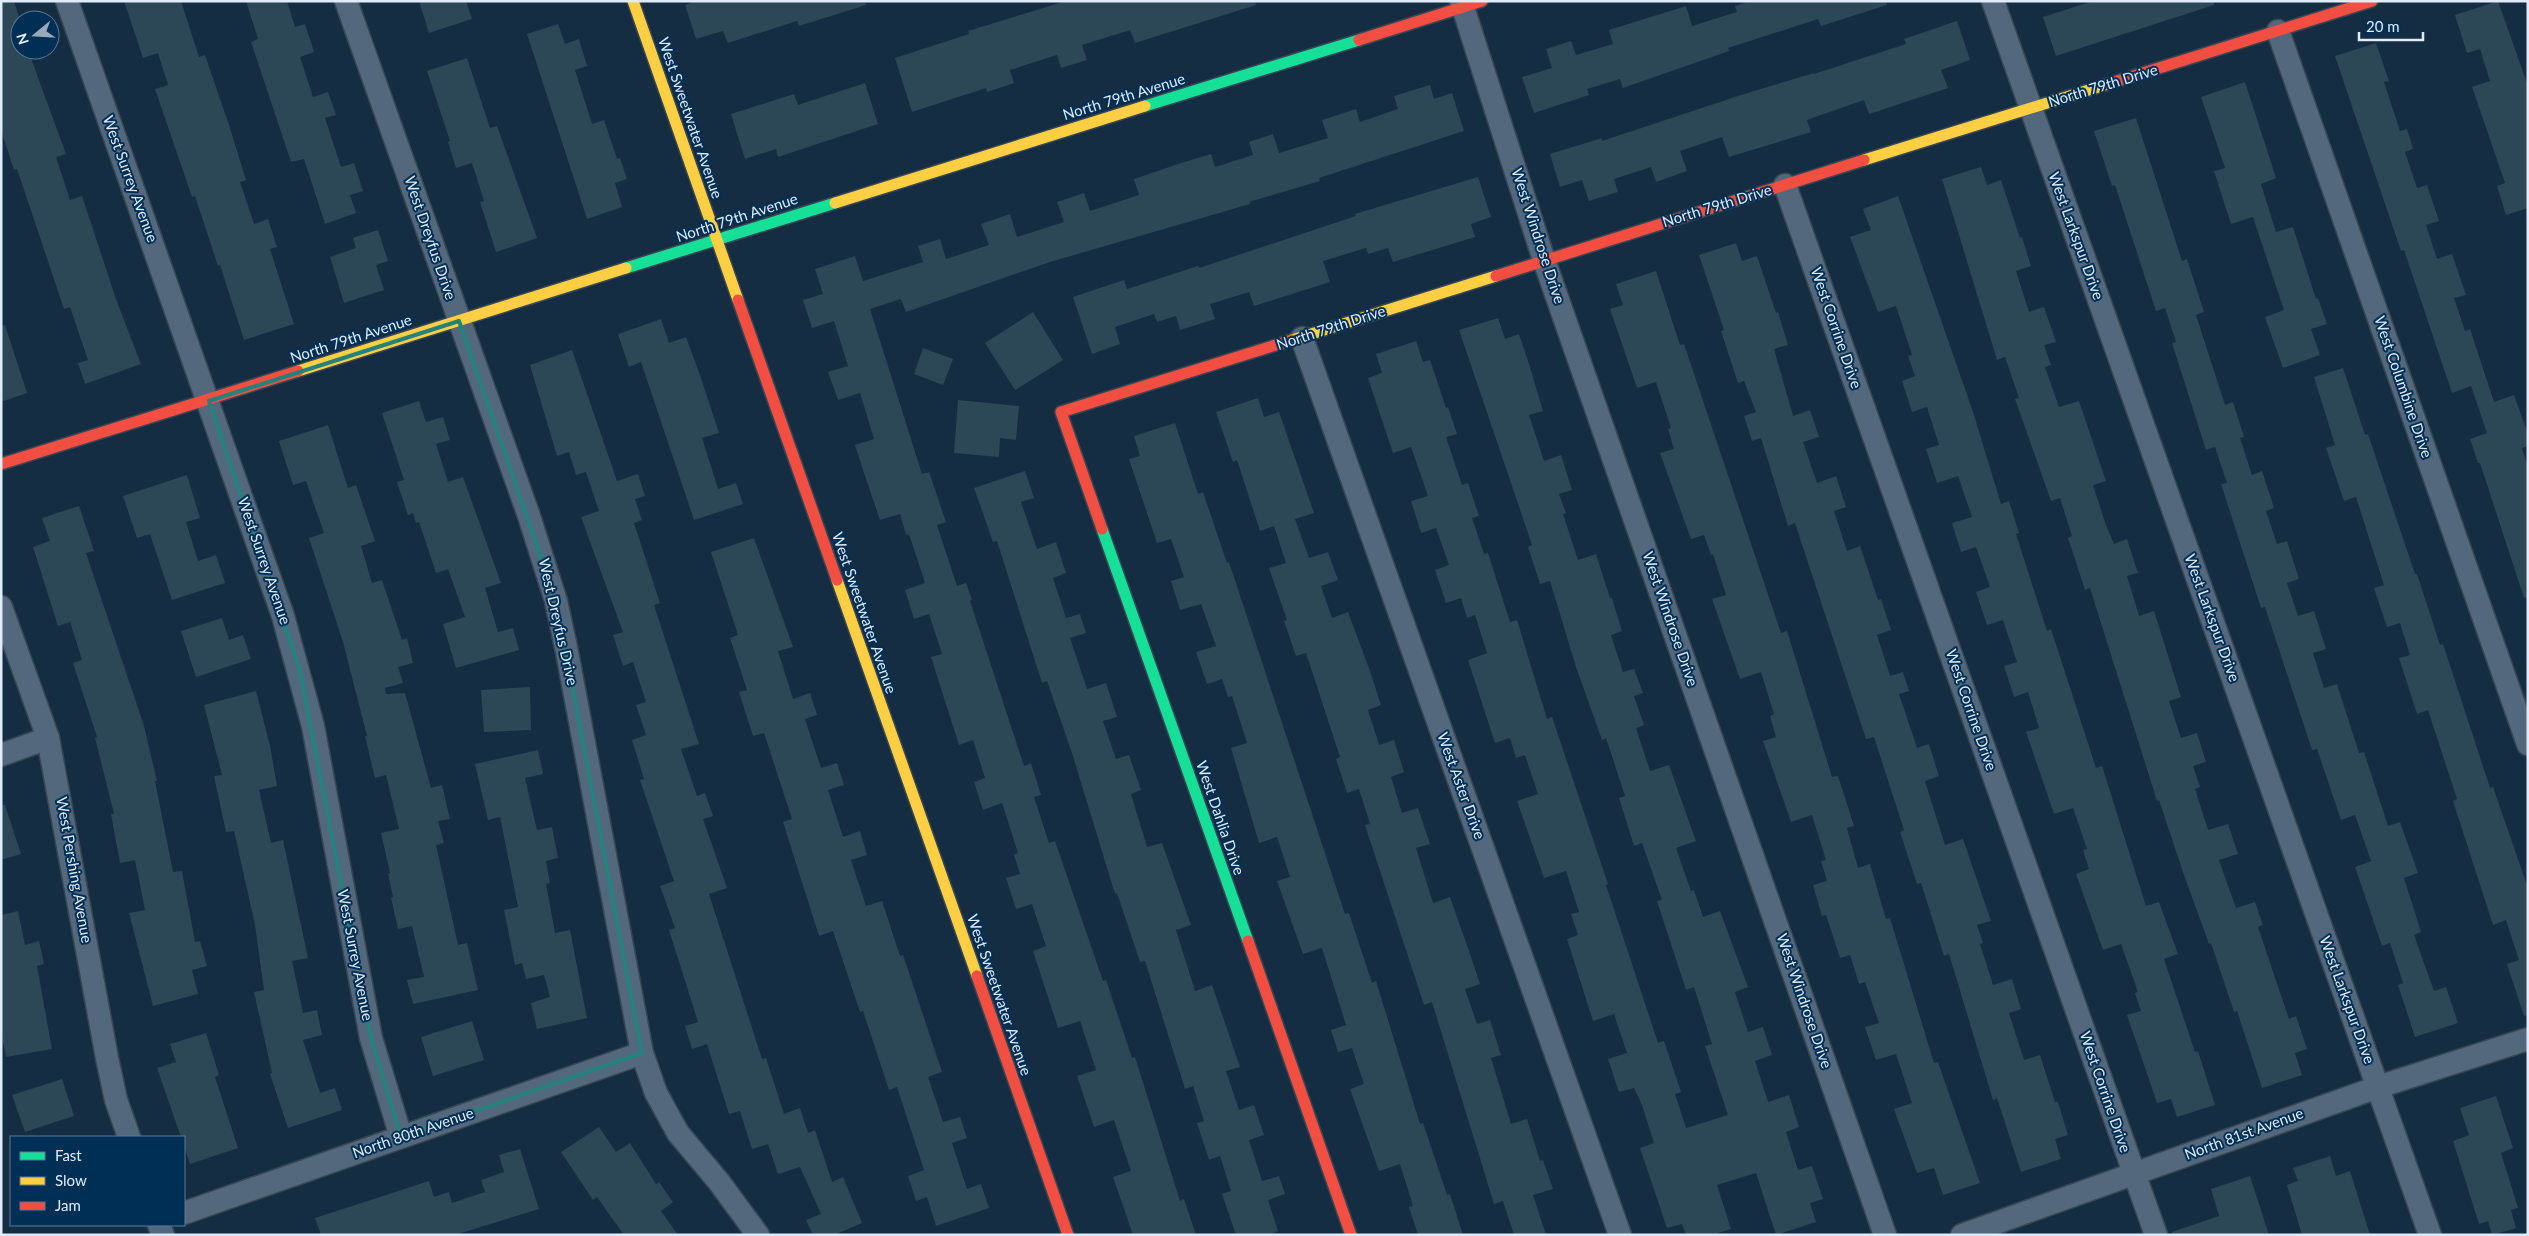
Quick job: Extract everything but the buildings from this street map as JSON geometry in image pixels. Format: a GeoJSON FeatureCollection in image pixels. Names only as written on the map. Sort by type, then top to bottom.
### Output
{"type":"FeatureCollection","features":[{"type":"Feature","properties":{"kind":"street","name":"West Surrey Avenue"},"geometry":{"type":"LineString","coordinates":[[67,1],[283,616],[300,671],[313,726],[371,1038],[401,1137]]}},
{"type":"Feature","properties":{"kind":"street","name":"West Dreyfus Drive"},"geometry":{"type":"LineString","coordinates":[[346,1],[538,544],[556,601],[642,1053],[656,1093],[678,1133],[719,1182],[758,1235]]}},
{"type":"Feature","properties":{"kind":"street","name":"West Sweetwater Avenue"},"geometry":{"type":"LineString","coordinates":[[633,1],[1068,1235]]}},
{"type":"Feature","properties":{"kind":"street","name":"West Larkspur Drive"},"geometry":{"type":"LineString","coordinates":[[1993,1],[2430,1235]]}},
{"type":"Feature","properties":{"kind":"street","name":"North 79th Drive"},"geometry":{"type":"LineString","coordinates":[[1061,412],[2372,1]]}},
{"type":"Feature","properties":{"kind":"street","name":"North 79th Avenue"},"geometry":{"type":"LineString","coordinates":[[1,464],[208,401],[1469,3]]}},
{"type":"Feature","properties":{"kind":"street","name":"West Windrose Drive"},"geometry":{"type":"LineString","coordinates":[[1469,3],[1544,260],[1886,1235]]}},
{"type":"Feature","properties":{"kind":"street","name":"West Columbine Drive"},"geometry":{"type":"LineString","coordinates":[[2278,31],[2528,744]]}},
{"type":"Feature","properties":{"kind":"street","name":"West Corrine Drive"},"geometry":{"type":"LineString","coordinates":[[1785,185],[2156,1235]]}},
{"type":"Feature","properties":{"kind":"street","name":"West Aster Drive"},"geometry":{"type":"LineString","coordinates":[[1302,338],[1620,1235]]}},
{"type":"Feature","properties":{"kind":"street","name":"West Dahlia Drive"},"geometry":{"type":"LineString","coordinates":[[1061,412],[1351,1235]]}},
{"type":"Feature","properties":{"kind":"street","name":"West Pershing Avenue"},"geometry":{"type":"LineString","coordinates":[[1,607],[48,738],[107,1058],[116,1100],[129,1136]]}},
{"type":"Feature","properties":{"kind":"street"},"geometry":{"type":"LineString","coordinates":[[1,755],[48,738]]}},
{"type":"Feature","properties":{"kind":"street","name":"North 81st Avenue"},"geometry":{"type":"LineString","coordinates":[[1962,1235],[2378,1087],[2528,1039]]}},
{"type":"Feature","properties":{"kind":"street","name":"North 80th Avenue"},"geometry":{"type":"LineString","coordinates":[[185,1213],[642,1053]]}},
{"type":"Feature","properties":{"kind":"highlighted area"},"geometry":{"type":"Polygon","coordinates":[[[459,321],[556,601],[642,1053],[401,1137],[371,1038],[300,671],[209,401],[459,321]]]}},
{"type":"Feature","properties":{"kind":"traffic: fast"},"geometry":{"type":"LineString","coordinates":[[1145,106],[1359,40]]}},
{"type":"Feature","properties":{"kind":"traffic: fast"},"geometry":{"type":"LineString","coordinates":[[626,268],[835,203]]}},
{"type":"Feature","properties":{"kind":"traffic: fast"},"geometry":{"type":"LineString","coordinates":[[1102,529],[1248,941]]}},
{"type":"Feature","properties":{"kind":"traffic: slow"},"geometry":{"type":"LineString","coordinates":[[633,1],[738,300]]}},
{"type":"Feature","properties":{"kind":"traffic: slow"},"geometry":{"type":"LineString","coordinates":[[1864,160],[2108,84]]}},
{"type":"Feature","properties":{"kind":"traffic: slow"},"geometry":{"type":"LineString","coordinates":[[835,203],[1145,106]]}},
{"type":"Feature","properties":{"kind":"traffic: slow"},"geometry":{"type":"LineString","coordinates":[[298,371],[626,268]]}},
{"type":"Feature","properties":{"kind":"traffic: slow"},"geometry":{"type":"LineString","coordinates":[[1292,340],[1496,276]]}},
{"type":"Feature","properties":{"kind":"traffic: slow"},"geometry":{"type":"LineString","coordinates":[[837,580],[977,976]]}},
{"type":"Feature","properties":{"kind":"traffic: jam"},"geometry":{"type":"LineString","coordinates":[[1359,40],[1482,1]]}},
{"type":"Feature","properties":{"kind":"traffic: jam"},"geometry":{"type":"LineString","coordinates":[[2108,84],[2372,1]]}},
{"type":"Feature","properties":{"kind":"traffic: jam"},"geometry":{"type":"LineString","coordinates":[[1496,276],[1864,160]]}},
{"type":"Feature","properties":{"kind":"traffic: jam"},"geometry":{"type":"LineString","coordinates":[[738,300],[837,580]]}},
{"type":"Feature","properties":{"kind":"traffic: jam"},"geometry":{"type":"LineString","coordinates":[[1102,529],[1061,412],[1292,340]]}},
{"type":"Feature","properties":{"kind":"traffic: jam"},"geometry":{"type":"LineString","coordinates":[[1,464],[298,371]]}},
{"type":"Feature","properties":{"kind":"traffic: jam"},"geometry":{"type":"LineString","coordinates":[[1248,941],[1351,1235]]}},
{"type":"Feature","properties":{"kind":"traffic: jam"},"geometry":{"type":"LineString","coordinates":[[977,976],[1068,1235]]}}]}
